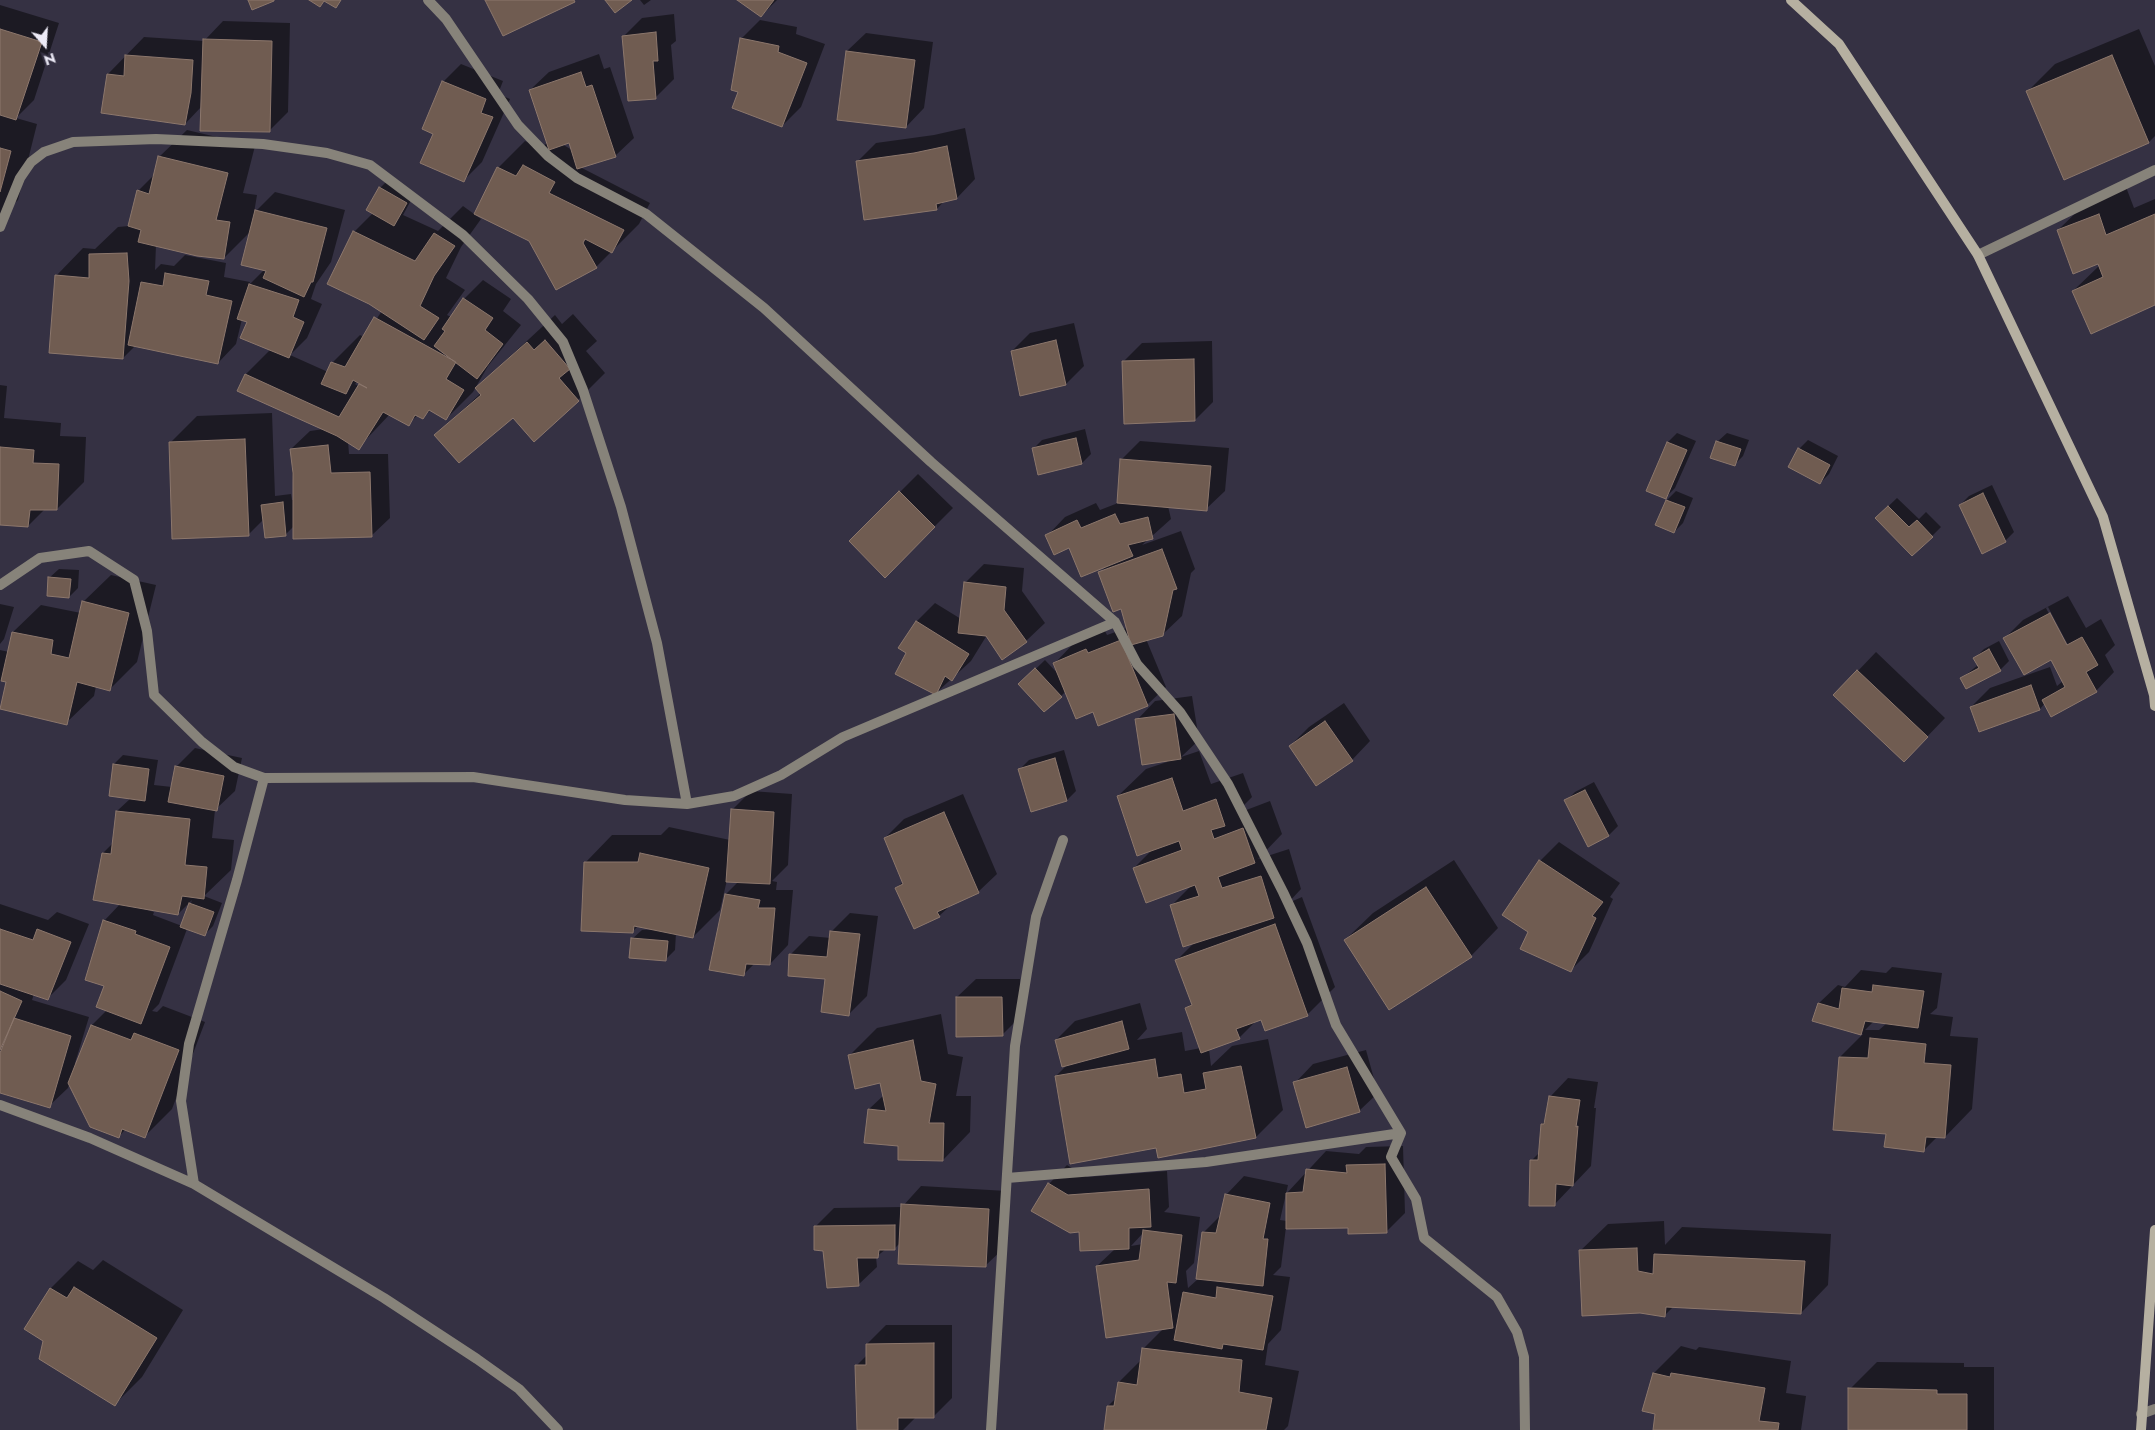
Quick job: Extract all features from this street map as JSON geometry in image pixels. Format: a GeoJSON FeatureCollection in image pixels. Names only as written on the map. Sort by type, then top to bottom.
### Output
{"type":"FeatureCollection","features":[{"type":"Feature","properties":{"kind":"street"},"geometry":{"type":"LineString","coordinates":[[428,0],[446,19],[518,125],[548,156],[577,178],[646,214],[764,308],[931,462],[1115,622],[1137,664],[1180,712],[1228,784],[1307,942],[1336,1025],[1401,1133]]}},
{"type":"Feature","properties":{"kind":"street"},"geometry":{"type":"LineString","coordinates":[[1791,0],[1839,44],[1978,255],[2102,518],[2155,699]]}},
{"type":"Feature","properties":{"kind":"street"},"geometry":{"type":"LineString","coordinates":[[0,227],[20,178],[31,162],[44,152],[73,142],[156,138],[263,144],[326,153],[370,165],[463,235],[528,299],[563,342],[583,390],[621,507],[657,643],[687,804]]}},
{"type":"Feature","properties":{"kind":"street"},"geometry":{"type":"LineString","coordinates":[[1978,255],[2155,170]]}},
{"type":"Feature","properties":{"kind":"street"},"geometry":{"type":"LineString","coordinates":[[0,586],[40,558],[89,551],[134,580],[147,631],[154,695],[202,742],[234,767],[264,778],[473,777],[625,800],[687,804],[734,796],[782,775],[843,737],[1115,622]]}},
{"type":"Feature","properties":{"kind":"street"},"geometry":{"type":"LineString","coordinates":[[194,1184],[181,1101],[189,1044],[264,778]]}},
{"type":"Feature","properties":{"kind":"street"},"geometry":{"type":"LineString","coordinates":[[991,1430],[1015,1046],[1036,917],[1063,840]]}},
{"type":"Feature","properties":{"kind":"street"},"geometry":{"type":"LineString","coordinates":[[0,1106],[90,1138],[194,1184],[384,1298],[477,1359],[519,1389],[558,1430]]}},
{"type":"Feature","properties":{"kind":"street"},"geometry":{"type":"LineString","coordinates":[[1007,1178],[1206,1162],[1401,1133]]}},
{"type":"Feature","properties":{"kind":"street"},"geometry":{"type":"LineString","coordinates":[[1401,1133],[1390,1158],[1416,1199],[1424,1238],[1497,1297],[1517,1332],[1524,1357],[1525,1430]]}},
{"type":"Feature","properties":{"kind":"street"},"geometry":{"type":"LineString","coordinates":[[2141,1430],[2155,1230]]}},
{"type":"Feature","properties":{"kind":"street"},"geometry":{"type":"LineString","coordinates":[[2141,1414],[2155,1409]]}},
{"type":"Feature","properties":{"kind":"building"},"geometry":{"type":"Polygon","coordinates":[[[248,0],[274,0],[274,1],[252,10],[248,0]]]}},
{"type":"Feature","properties":{"kind":"building"},"geometry":{"type":"Polygon","coordinates":[[[309,0],[341,0],[336,8],[324,1],[320,7],[309,0]]]}},
{"type":"Feature","properties":{"kind":"building"},"geometry":{"type":"Polygon","coordinates":[[[485,0],[574,0],[575,2],[503,36],[485,0]]]}},
{"type":"Feature","properties":{"kind":"building"},"geometry":{"type":"Polygon","coordinates":[[[605,0],[632,0],[615,13],[605,0]]]}},
{"type":"Feature","properties":{"kind":"building"},"geometry":{"type":"Polygon","coordinates":[[[737,0],[774,0],[761,17],[737,0]]]}},
{"type":"Feature","properties":{"kind":"building"},"geometry":{"type":"Polygon","coordinates":[[[0,29],[42,42],[16,120],[0,115],[0,29]]]}},
{"type":"Feature","properties":{"kind":"building"},"geometry":{"type":"Polygon","coordinates":[[[656,32],[658,61],[653,61],[656,99],[628,101],[622,36],[656,32]]]}},
{"type":"Feature","properties":{"kind":"building"},"geometry":{"type":"Polygon","coordinates":[[[740,38],[779,46],[778,52],[807,63],[782,127],[732,108],[738,92],[731,90],[740,38]]]}},
{"type":"Feature","properties":{"kind":"building"},"geometry":{"type":"Polygon","coordinates":[[[203,39],[272,41],[270,132],[200,131],[203,39]]]}},
{"type":"Feature","properties":{"kind":"building"},"geometry":{"type":"Polygon","coordinates":[[[846,51],[915,60],[906,128],[837,120],[846,51]]]}},
{"type":"Feature","properties":{"kind":"building"},"geometry":{"type":"Polygon","coordinates":[[[125,55],[193,60],[191,93],[185,125],[101,113],[107,74],[124,76],[125,55]]]}},
{"type":"Feature","properties":{"kind":"building"},"geometry":{"type":"Polygon","coordinates":[[[2112,55],[2149,143],[2064,180],[2026,91],[2112,55]]]}},
{"type":"Feature","properties":{"kind":"building"},"geometry":{"type":"Polygon","coordinates":[[[581,72],[586,87],[592,85],[616,157],[577,169],[569,143],[549,150],[529,90],[581,72]]]}},
{"type":"Feature","properties":{"kind":"building"},"geometry":{"type":"Polygon","coordinates":[[[442,81],[486,99],[481,113],[493,117],[464,182],[420,163],[433,134],[422,129],[442,81]]]}},
{"type":"Feature","properties":{"kind":"building"},"geometry":{"type":"Polygon","coordinates":[[[947,146],[957,199],[936,204],[937,210],[864,220],[856,161],[914,153],[947,146]]]}},
{"type":"Feature","properties":{"kind":"building"},"geometry":{"type":"Polygon","coordinates":[[[0,148],[11,151],[0,192],[0,148]]]}},
{"type":"Feature","properties":{"kind":"building"},"geometry":{"type":"Polygon","coordinates":[[[158,156],[228,173],[216,220],[230,222],[224,259],[197,256],[138,242],[141,230],[128,226],[137,190],[149,194],[158,156]]]}},
{"type":"Feature","properties":{"kind":"building"},"geometry":{"type":"Polygon","coordinates":[[[523,165],[555,182],[549,193],[624,230],[612,253],[585,239],[583,243],[597,268],[556,290],[529,241],[474,214],[497,167],[516,176],[523,165]]]}},
{"type":"Feature","properties":{"kind":"building"},"geometry":{"type":"Polygon","coordinates":[[[379,187],[407,203],[394,226],[366,210],[379,187]]]}},
{"type":"Feature","properties":{"kind":"building"},"geometry":{"type":"Polygon","coordinates":[[[255,210],[327,228],[313,282],[311,282],[304,297],[263,278],[266,271],[241,265],[255,210]]]}},
{"type":"Feature","properties":{"kind":"building"},"geometry":{"type":"Polygon","coordinates":[[[2099,214],[2106,235],[2155,214],[2155,305],[2091,334],[2072,291],[2103,277],[2098,264],[2073,274],[2057,230],[2099,214]]]}},
{"type":"Feature","properties":{"kind":"building"},"geometry":{"type":"Polygon","coordinates":[[[353,231],[415,261],[434,233],[455,246],[434,276],[420,306],[439,318],[424,340],[369,304],[327,284],[353,231]]]}},
{"type":"Feature","properties":{"kind":"building"},"geometry":{"type":"Polygon","coordinates":[[[127,253],[129,281],[123,359],[49,353],[55,275],[89,278],[89,254],[127,253]]]}},
{"type":"Feature","properties":{"kind":"building"},"geometry":{"type":"Polygon","coordinates":[[[165,273],[209,281],[206,295],[232,301],[218,364],[128,345],[141,282],[163,286],[165,273]]]}},
{"type":"Feature","properties":{"kind":"building"},"geometry":{"type":"Polygon","coordinates":[[[249,284],[299,300],[293,317],[304,322],[289,358],[240,338],[247,322],[237,319],[249,284]]]}},
{"type":"Feature","properties":{"kind":"building"},"geometry":{"type":"Polygon","coordinates":[[[463,298],[493,318],[485,330],[503,344],[477,379],[434,346],[445,331],[442,329],[463,298]]]}},
{"type":"Feature","properties":{"kind":"building"},"geometry":{"type":"Polygon","coordinates":[[[374,317],[456,362],[446,379],[464,390],[446,420],[429,410],[423,419],[415,415],[409,426],[383,412],[359,450],[337,436],[237,391],[245,374],[339,417],[359,384],[367,388],[353,380],[346,394],[321,384],[331,362],[345,367],[374,317]]]}},
{"type":"Feature","properties":{"kind":"building"},"geometry":{"type":"Polygon","coordinates":[[[545,340],[570,369],[559,378],[579,401],[534,442],[513,418],[459,463],[434,435],[481,395],[475,388],[527,342],[534,350],[545,340]]]}},
{"type":"Feature","properties":{"kind":"building"},"geometry":{"type":"Polygon","coordinates":[[[1056,340],[1066,385],[1020,396],[1011,351],[1056,340]]]}},
{"type":"Feature","properties":{"kind":"building"},"geometry":{"type":"Polygon","coordinates":[[[1194,359],[1195,421],[1124,424],[1122,361],[1194,359]]]}},
{"type":"Feature","properties":{"kind":"building"},"geometry":{"type":"Polygon","coordinates":[[[1076,438],[1082,464],[1038,475],[1032,448],[1076,438]]]}},
{"type":"Feature","properties":{"kind":"building"},"geometry":{"type":"Polygon","coordinates":[[[245,439],[249,536],[172,539],[169,442],[245,439]]]}},
{"type":"Feature","properties":{"kind":"building"},"geometry":{"type":"Polygon","coordinates":[[[1716,441],[1741,449],[1735,466],[1710,458],[1716,441]]]}},
{"type":"Feature","properties":{"kind":"building"},"geometry":{"type":"Polygon","coordinates":[[[1667,442],[1687,450],[1666,499],[1646,491],[1667,442]]]}},
{"type":"Feature","properties":{"kind":"building"},"geometry":{"type":"Polygon","coordinates":[[[328,445],[331,473],[370,472],[372,537],[293,539],[293,473],[290,449],[328,445]]]}},
{"type":"Feature","properties":{"kind":"building"},"geometry":{"type":"Polygon","coordinates":[[[0,447],[34,450],[33,463],[59,464],[57,510],[30,510],[28,527],[0,525],[0,447]]]}},
{"type":"Feature","properties":{"kind":"building"},"geometry":{"type":"Polygon","coordinates":[[[1798,448],[1830,465],[1820,484],[1788,467],[1798,448]]]}},
{"type":"Feature","properties":{"kind":"building"},"geometry":{"type":"Polygon","coordinates":[[[1120,459],[1211,466],[1207,511],[1117,503],[1120,459]]]}},
{"type":"Feature","properties":{"kind":"building"},"geometry":{"type":"Polygon","coordinates":[[[899,491],[935,527],[885,578],[849,541],[899,491]]]}},
{"type":"Feature","properties":{"kind":"building"},"geometry":{"type":"Polygon","coordinates":[[[1983,493],[2006,542],[1982,554],[1959,505],[1983,493]]]}},
{"type":"Feature","properties":{"kind":"building"},"geometry":{"type":"Polygon","coordinates":[[[1666,500],[1685,507],[1674,533],[1655,525],[1666,500]]]}},
{"type":"Feature","properties":{"kind":"building"},"geometry":{"type":"Polygon","coordinates":[[[283,502],[286,536],[265,538],[261,505],[283,502]]]}},
{"type":"Feature","properties":{"kind":"building"},"geometry":{"type":"Polygon","coordinates":[[[1888,506],[1909,527],[1917,520],[1933,537],[1912,556],[1875,518],[1888,506]]]}},
{"type":"Feature","properties":{"kind":"building"},"geometry":{"type":"Polygon","coordinates":[[[1115,514],[1120,524],[1148,517],[1153,539],[1128,545],[1133,556],[1081,577],[1069,548],[1054,555],[1045,535],[1077,520],[1081,528],[1115,514]]]}},
{"type":"Feature","properties":{"kind":"building"},"geometry":{"type":"Polygon","coordinates":[[[1162,549],[1177,589],[1173,590],[1163,636],[1131,645],[1121,609],[1113,612],[1098,572],[1162,549]]]}},
{"type":"Feature","properties":{"kind":"building"},"geometry":{"type":"Polygon","coordinates":[[[48,577],[71,579],[69,598],[47,596],[48,577]]]}},
{"type":"Feature","properties":{"kind":"building"},"geometry":{"type":"Polygon","coordinates":[[[964,582],[1006,587],[1004,610],[1027,642],[1002,660],[986,636],[958,633],[964,582]]]}},
{"type":"Feature","properties":{"kind":"building"},"geometry":{"type":"Polygon","coordinates":[[[82,601],[129,613],[110,691],[77,682],[67,725],[0,709],[6,682],[1,681],[12,632],[53,640],[51,654],[69,658],[82,601]]]}},
{"type":"Feature","properties":{"kind":"building"},"geometry":{"type":"Polygon","coordinates":[[[2050,613],[2067,645],[2082,637],[2098,665],[2086,672],[2097,692],[2051,717],[2042,700],[2065,687],[2051,660],[2024,675],[2003,638],[2050,613]]]}},
{"type":"Feature","properties":{"kind":"building"},"geometry":{"type":"Polygon","coordinates":[[[916,621],[969,654],[952,681],[945,676],[936,695],[895,674],[906,653],[898,648],[916,621]]]}},
{"type":"Feature","properties":{"kind":"building"},"geometry":{"type":"Polygon","coordinates":[[[1121,640],[1148,706],[1098,726],[1093,712],[1076,719],[1053,663],[1086,649],[1088,653],[1121,640]]]}},
{"type":"Feature","properties":{"kind":"building"},"geometry":{"type":"Polygon","coordinates":[[[1989,649],[2001,671],[1966,689],[1960,678],[1979,668],[1973,658],[1989,649]]]}},
{"type":"Feature","properties":{"kind":"building"},"geometry":{"type":"Polygon","coordinates":[[[1035,668],[1062,697],[1044,712],[1018,684],[1035,668]]]}},
{"type":"Feature","properties":{"kind":"building"},"geometry":{"type":"Polygon","coordinates":[[[1857,670],[1928,737],[1904,762],[1833,695],[1857,670]]]}},
{"type":"Feature","properties":{"kind":"building"},"geometry":{"type":"Polygon","coordinates":[[[2031,685],[2040,710],[1979,732],[1970,707],[2031,685]]]}},
{"type":"Feature","properties":{"kind":"building"},"geometry":{"type":"Polygon","coordinates":[[[1174,714],[1181,759],[1142,765],[1135,719],[1174,714]]]}},
{"type":"Feature","properties":{"kind":"building"},"geometry":{"type":"Polygon","coordinates":[[[1325,721],[1353,761],[1316,786],[1289,746],[1325,721]]]}},
{"type":"Feature","properties":{"kind":"building"},"geometry":{"type":"Polygon","coordinates":[[[1055,758],[1067,801],[1031,812],[1018,769],[1055,758]]]}},
{"type":"Feature","properties":{"kind":"building"},"geometry":{"type":"Polygon","coordinates":[[[113,764],[149,769],[145,801],[109,796],[113,764]]]}},
{"type":"Feature","properties":{"kind":"building"},"geometry":{"type":"Polygon","coordinates":[[[175,766],[224,776],[217,811],[168,802],[175,766]]]}},
{"type":"Feature","properties":{"kind":"building"},"geometry":{"type":"Polygon","coordinates":[[[1172,778],[1183,811],[1216,799],[1225,826],[1211,830],[1214,839],[1243,828],[1255,863],[1218,877],[1222,888],[1261,876],[1274,918],[1183,947],[1170,905],[1199,896],[1195,885],[1146,903],[1133,868],[1182,850],[1179,841],[1137,856],[1117,796],[1172,778]]]}},
{"type":"Feature","properties":{"kind":"building"},"geometry":{"type":"Polygon","coordinates":[[[1585,790],[1609,836],[1588,847],[1564,800],[1585,790]]]}},
{"type":"Feature","properties":{"kind":"building"},"geometry":{"type":"Polygon","coordinates":[[[731,809],[774,812],[770,884],[726,882],[731,809]]]}},
{"type":"Feature","properties":{"kind":"building"},"geometry":{"type":"Polygon","coordinates":[[[116,811],[190,819],[185,865],[207,867],[204,899],[182,896],[178,915],[93,900],[102,853],[111,854],[116,811]]]}},
{"type":"Feature","properties":{"kind":"building"},"geometry":{"type":"Polygon","coordinates":[[[944,812],[979,893],[937,912],[940,917],[914,929],[895,888],[903,884],[884,838],[944,812]]]}},
{"type":"Feature","properties":{"kind":"building"},"geometry":{"type":"Polygon","coordinates":[[[640,853],[709,868],[693,938],[634,926],[633,933],[581,931],[584,862],[638,862],[640,853]]]}},
{"type":"Feature","properties":{"kind":"building"},"geometry":{"type":"Polygon","coordinates":[[[1539,860],[1603,902],[1592,916],[1596,918],[1571,972],[1520,949],[1528,932],[1502,915],[1539,860]]]}},
{"type":"Feature","properties":{"kind":"building"},"geometry":{"type":"Polygon","coordinates":[[[1426,887],[1472,957],[1389,1010],[1344,940],[1426,887]]]}},
{"type":"Feature","properties":{"kind":"building"},"geometry":{"type":"Polygon","coordinates":[[[725,894],[760,900],[758,908],[775,908],[770,965],[746,964],[744,976],[709,970],[725,894]]]}},
{"type":"Feature","properties":{"kind":"building"},"geometry":{"type":"Polygon","coordinates":[[[189,903],[214,912],[205,936],[180,927],[189,903]]]}},
{"type":"Feature","properties":{"kind":"building"},"geometry":{"type":"Polygon","coordinates":[[[103,920],[136,931],[135,934],[170,947],[141,1024],[96,1007],[104,986],[85,980],[103,920]]]}},
{"type":"Feature","properties":{"kind":"building"},"geometry":{"type":"Polygon","coordinates":[[[1275,924],[1308,1016],[1265,1031],[1261,1020],[1236,1029],[1240,1039],[1201,1053],[1185,1008],[1192,1005],[1175,960],[1275,924]]]}},
{"type":"Feature","properties":{"kind":"building"},"geometry":{"type":"Polygon","coordinates":[[[0,929],[33,940],[37,929],[71,942],[48,1000],[0,984],[0,929]]]}},
{"type":"Feature","properties":{"kind":"building"},"geometry":{"type":"Polygon","coordinates":[[[830,931],[860,934],[849,1016],[821,1012],[825,979],[788,976],[789,954],[827,957],[830,931]]]}},
{"type":"Feature","properties":{"kind":"building"},"geometry":{"type":"Polygon","coordinates":[[[631,938],[668,941],[666,961],[629,958],[631,938]]]}},
{"type":"Feature","properties":{"kind":"building"},"geometry":{"type":"Polygon","coordinates":[[[1873,985],[1924,991],[1918,1028],[1865,1021],[1861,1035],[1812,1021],[1818,1003],[1839,1009],[1842,988],[1872,992],[1873,985]]]}},
{"type":"Feature","properties":{"kind":"building"},"geometry":{"type":"Polygon","coordinates":[[[0,991],[22,1001],[0,1050],[0,991]]]}},
{"type":"Feature","properties":{"kind":"building"},"geometry":{"type":"Polygon","coordinates":[[[956,997],[1002,997],[1003,1036],[956,1037],[956,997]]]}},
{"type":"Feature","properties":{"kind":"building"},"geometry":{"type":"Polygon","coordinates":[[[14,1018],[71,1036],[50,1108],[0,1093],[0,1053],[14,1018]]]}},
{"type":"Feature","properties":{"kind":"building"},"geometry":{"type":"Polygon","coordinates":[[[1122,1021],[1129,1049],[1062,1067],[1055,1040],[1122,1021]]]}},
{"type":"Feature","properties":{"kind":"building"},"geometry":{"type":"Polygon","coordinates":[[[91,1025],[131,1040],[134,1033],[179,1050],[145,1138],[122,1129],[119,1138],[90,1127],[68,1083],[91,1025]]]}},
{"type":"Feature","properties":{"kind":"building"},"geometry":{"type":"Polygon","coordinates":[[[1870,1038],[1926,1044],[1924,1063],[1951,1065],[1945,1138],[1926,1137],[1924,1152],[1884,1147],[1886,1134],[1833,1130],[1839,1057],[1868,1058],[1870,1038]]]}},
{"type":"Feature","properties":{"kind":"building"},"geometry":{"type":"Polygon","coordinates":[[[913,1040],[921,1081],[936,1084],[929,1123],[944,1123],[943,1161],[898,1160],[898,1146],[864,1143],[868,1109],[886,1111],[880,1083],[855,1089],[848,1055],[913,1040]]]}},
{"type":"Feature","properties":{"kind":"building"},"geometry":{"type":"Polygon","coordinates":[[[1155,1059],[1158,1078],[1181,1074],[1184,1093],[1206,1089],[1203,1073],[1241,1066],[1256,1138],[1158,1158],[1156,1148],[1070,1164],[1055,1076],[1155,1059]]]}},
{"type":"Feature","properties":{"kind":"building"},"geometry":{"type":"Polygon","coordinates":[[[1347,1067],[1360,1112],[1306,1128],[1293,1082],[1347,1067]]]}},
{"type":"Feature","properties":{"kind":"building"},"geometry":{"type":"Polygon","coordinates":[[[1549,1096],[1580,1100],[1576,1127],[1578,1126],[1573,1186],[1556,1184],[1555,1206],[1529,1206],[1530,1160],[1538,1160],[1541,1124],[1544,1124],[1549,1096]]]}},
{"type":"Feature","properties":{"kind":"building"},"geometry":{"type":"Polygon","coordinates":[[[1385,1164],[1387,1233],[1348,1234],[1348,1228],[1286,1229],[1286,1193],[1303,1192],[1306,1169],[1347,1173],[1346,1165],[1385,1164]]]}},
{"type":"Feature","properties":{"kind":"building"},"geometry":{"type":"Polygon","coordinates":[[[1048,1183],[1068,1195],[1149,1189],[1151,1227],[1129,1228],[1129,1249],[1080,1251],[1079,1232],[1070,1233],[1031,1211],[1048,1183]]]}},
{"type":"Feature","properties":{"kind":"building"},"geometry":{"type":"Polygon","coordinates":[[[1225,1194],[1270,1203],[1263,1239],[1268,1239],[1263,1286],[1196,1279],[1202,1232],[1216,1233],[1225,1194]]]}},
{"type":"Feature","properties":{"kind":"building"},"geometry":{"type":"Polygon","coordinates":[[[901,1204],[989,1209],[986,1267],[898,1264],[901,1204]]]}},
{"type":"Feature","properties":{"kind":"building"},"geometry":{"type":"Polygon","coordinates":[[[895,1225],[895,1250],[879,1250],[878,1258],[857,1258],[859,1286],[827,1288],[823,1251],[814,1250],[814,1226],[895,1225]]]}},
{"type":"Feature","properties":{"kind":"building"},"geometry":{"type":"Polygon","coordinates":[[[1143,1230],[1182,1235],[1176,1283],[1167,1282],[1173,1328],[1106,1338],[1096,1266],[1139,1260],[1143,1230]]]}},
{"type":"Feature","properties":{"kind":"building"},"geometry":{"type":"Polygon","coordinates":[[[1637,1248],[1638,1271],[1653,1274],[1654,1254],[1805,1261],[1801,1314],[1666,1307],[1665,1317],[1640,1313],[1582,1316],[1579,1250],[1637,1248]]]}},
{"type":"Feature","properties":{"kind":"building"},"geometry":{"type":"Polygon","coordinates":[[[74,1287],[157,1338],[115,1406],[39,1359],[43,1341],[24,1329],[50,1288],[67,1298],[74,1287]]]}},
{"type":"Feature","properties":{"kind":"building"},"geometry":{"type":"Polygon","coordinates":[[[1217,1287],[1273,1296],[1263,1350],[1223,1344],[1222,1349],[1174,1340],[1183,1292],[1216,1298],[1217,1287]]]}},
{"type":"Feature","properties":{"kind":"building"},"geometry":{"type":"Polygon","coordinates":[[[934,1343],[934,1418],[898,1418],[898,1430],[857,1430],[855,1365],[866,1365],[866,1344],[934,1343]]]}},
{"type":"Feature","properties":{"kind":"building"},"geometry":{"type":"Polygon","coordinates":[[[1142,1348],[1242,1360],[1239,1392],[1272,1398],[1266,1430],[1104,1430],[1107,1406],[1114,1406],[1118,1382],[1137,1385],[1142,1348]]]}},
{"type":"Feature","properties":{"kind":"building"},"geometry":{"type":"Polygon","coordinates":[[[1653,1373],[1670,1377],[1671,1373],[1765,1388],[1759,1421],[1779,1423],[1778,1430],[1653,1430],[1655,1414],[1642,1411],[1653,1373]]]}},
{"type":"Feature","properties":{"kind":"building"},"geometry":{"type":"Polygon","coordinates":[[[1848,1388],[1937,1390],[1937,1394],[1967,1394],[1967,1430],[1848,1430],[1848,1388]]]}}]}
